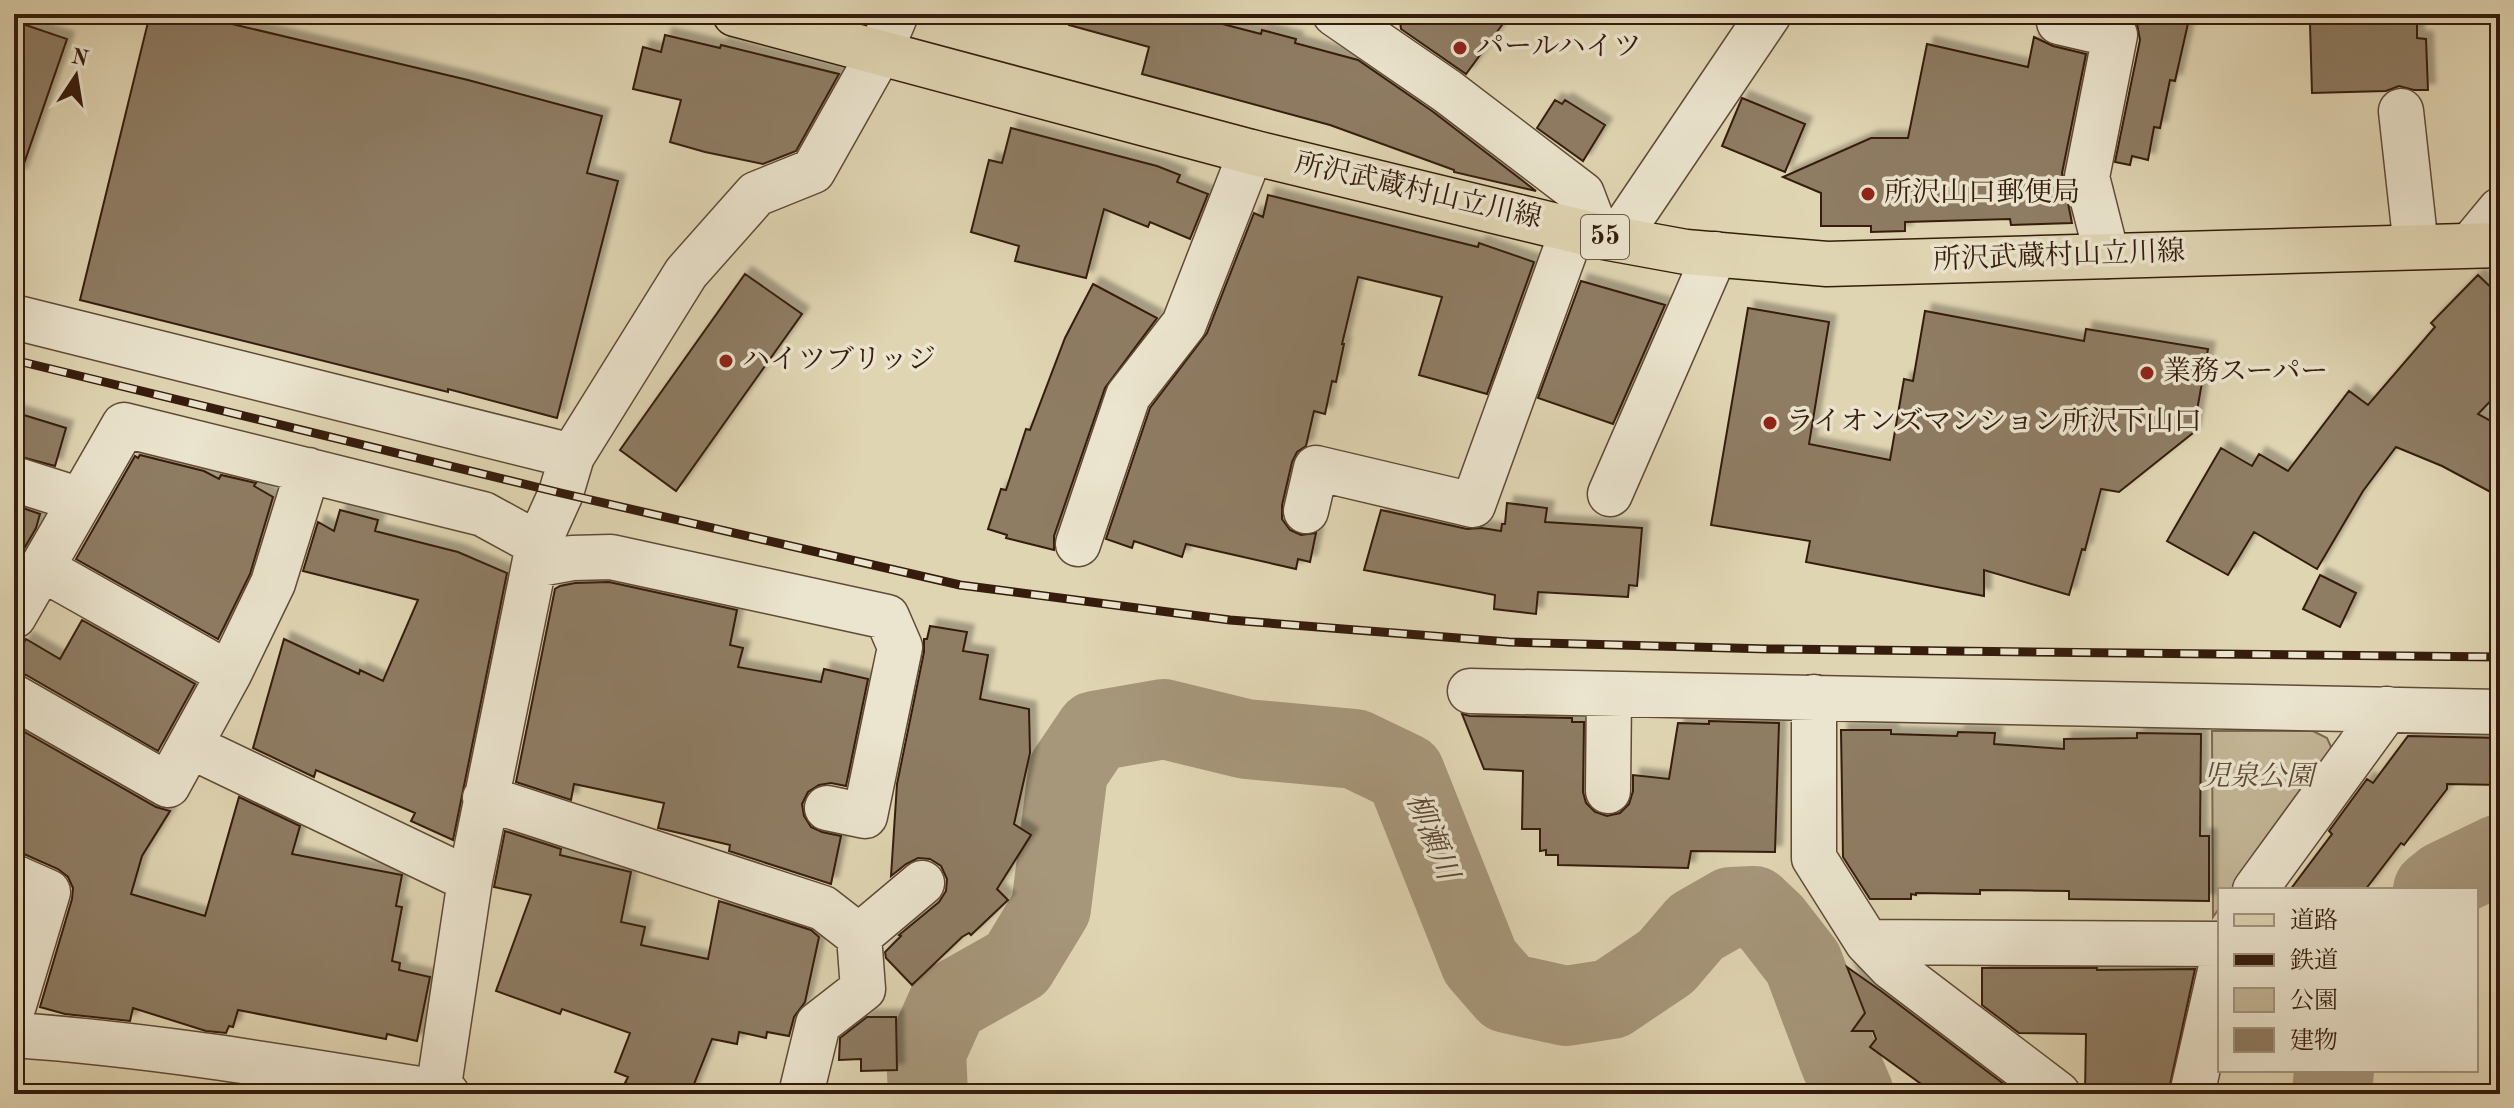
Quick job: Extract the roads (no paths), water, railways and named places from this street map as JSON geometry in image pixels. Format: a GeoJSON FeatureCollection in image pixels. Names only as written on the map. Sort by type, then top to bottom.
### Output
{"type":"FeatureCollection","features":[{"type":"Feature","properties":{"kind":"main road","name":"所沢武蔵村山立川線"},"geometry":{"type":"LineString","coordinates":[[735,14],[888,33],[1251,152],[1596,235],[1686,252],[1827,264],[2485,245]]}},
{"type":"Feature","properties":{"kind":"street"},"geometry":{"type":"LineString","coordinates":[[1335,14],[1447,91],[1582,194],[1596,235]]}},
{"type":"Feature","properties":{"kind":"street"},"geometry":{"type":"LineString","coordinates":[[1306,511],[1316,468],[1473,505],[1596,235],[1769,14]]}},
{"type":"Feature","properties":{"kind":"street"},"geometry":{"type":"LineString","coordinates":[[2059,22],[2115,35],[2087,177],[2107,256]]}},
{"type":"Feature","properties":{"kind":"street"},"geometry":{"type":"LineString","coordinates":[[14,1035],[186,1052],[442,1093],[470,880],[485,798],[536,554],[561,493],[572,456],[686,273],[756,194],[813,171],[888,33]]}},
{"type":"Feature","properties":{"kind":"street"},"geometry":{"type":"LineString","coordinates":[[2401,111],[2416,247]]}},
{"type":"Feature","properties":{"kind":"street"},"geometry":{"type":"LineString","coordinates":[[1078,544],[1128,396],[1184,324],[1251,152]]}},
{"type":"Feature","properties":{"kind":"street"},"geometry":{"type":"LineString","coordinates":[[2485,245],[2500,210]]}},
{"type":"Feature","properties":{"kind":"street"},"geometry":{"type":"LineString","coordinates":[[1610,494],[1715,254]]}},
{"type":"Feature","properties":{"kind":"street"},"geometry":{"type":"LineString","coordinates":[[14,317],[572,456]]}},
{"type":"Feature","properties":{"kind":"street"},"geometry":{"type":"LineString","coordinates":[[14,616],[124,425],[483,514],[536,554],[572,558],[611,557],[887,617],[900,647],[846,812]]}},
{"type":"Feature","properties":{"kind":"street"},"geometry":{"type":"LineString","coordinates":[[14,697],[168,785],[229,674],[273,583],[308,470]]}},
{"type":"Feature","properties":{"kind":"street"},"geometry":{"type":"LineString","coordinates":[[14,479],[80,500]]}},
{"type":"Feature","properties":{"kind":"street"},"geometry":{"type":"LineString","coordinates":[[41,568],[229,674]]}},
{"type":"Feature","properties":{"kind":"street"},"geometry":{"type":"LineString","coordinates":[[1470,691],[2500,712]]}},
{"type":"Feature","properties":{"kind":"street"},"geometry":{"type":"LineString","coordinates":[[1608,791],[1609,694]]}},
{"type":"Feature","properties":{"kind":"street"},"geometry":{"type":"LineString","coordinates":[[1814,697],[1814,858],[1867,942],[1891,967],[2058,1094]]}},
{"type":"Feature","properties":{"kind":"street"},"geometry":{"type":"LineString","coordinates":[[2256,888],[2387,709]]}},
{"type":"Feature","properties":{"kind":"street"},"geometry":{"type":"LineString","coordinates":[[190,746],[470,880]]}},
{"type":"Feature","properties":{"kind":"street"},"geometry":{"type":"LineString","coordinates":[[485,798],[823,908],[859,936],[863,989],[818,1024],[801,1094]]}},
{"type":"Feature","properties":{"kind":"street"},"geometry":{"type":"LineString","coordinates":[[14,877],[48,892],[14,1005]]}},
{"type":"Feature","properties":{"kind":"street"},"geometry":{"type":"LineString","coordinates":[[859,936],[922,883]]}},
{"type":"Feature","properties":{"kind":"street"},"geometry":{"type":"LineString","coordinates":[[1867,942],[2218,944]]}},
{"type":"Feature","properties":{"kind":"street"},"geometry":{"type":"LineString","coordinates":[[2192,1094],[2218,980]]}},
{"type":"Feature","properties":{"kind":"waterway","name":"柳瀬川"},"geometry":{"type":"LineString","coordinates":[[928,1094],[926,1052],[948,1003],[1017,964],[1051,908],[1068,771],[1095,731],[1164,719],[1246,739],[1355,749],[1405,773],[1480,962],[1507,993],[1566,1006],[1611,999],[1666,962],[1696,927],[1731,907],[1754,906],[1772,923],[1803,963],[1854,1094]]}},
{"type":"Feature","properties":{"kind":"waterway","name":"柳瀬川"},"geometry":{"type":"LineString","coordinates":[[2435,888],[2500,854]]}},
{"type":"Feature","properties":{"kind":"waterway","name":"柳瀬川"},"geometry":{"type":"LineString","coordinates":[[2332,1094],[2334,1072]]}},
{"type":"Feature","properties":{"kind":"railway"},"geometry":{"type":"LineString","coordinates":[[14,360],[561,493],[960,585],[1230,620],[1509,642],[1769,649],[2500,657]]}},
{"type":"Feature","properties":{"kind":"place","name":"パールハイツ"},"geometry":{"type":"Point","coordinates":[1460,48]}},
{"type":"Feature","properties":{"kind":"place","name":"所沢山口郵便局"},"geometry":{"type":"Point","coordinates":[1868,194]}},
{"type":"Feature","properties":{"kind":"place","name":"ハイツブリッジ"},"geometry":{"type":"Point","coordinates":[726,361]}},
{"type":"Feature","properties":{"kind":"place","name":"業務スーパー"},"geometry":{"type":"Point","coordinates":[2147,373]}},
{"type":"Feature","properties":{"kind":"place","name":"ライオンズマンション所沢下山口"},"geometry":{"type":"Point","coordinates":[1770,423]}},
{"type":"Feature","properties":{"kind":"park label","name":"児泉公園"},"geometry":{"type":"Point","coordinates":[2258,778]}}]}
